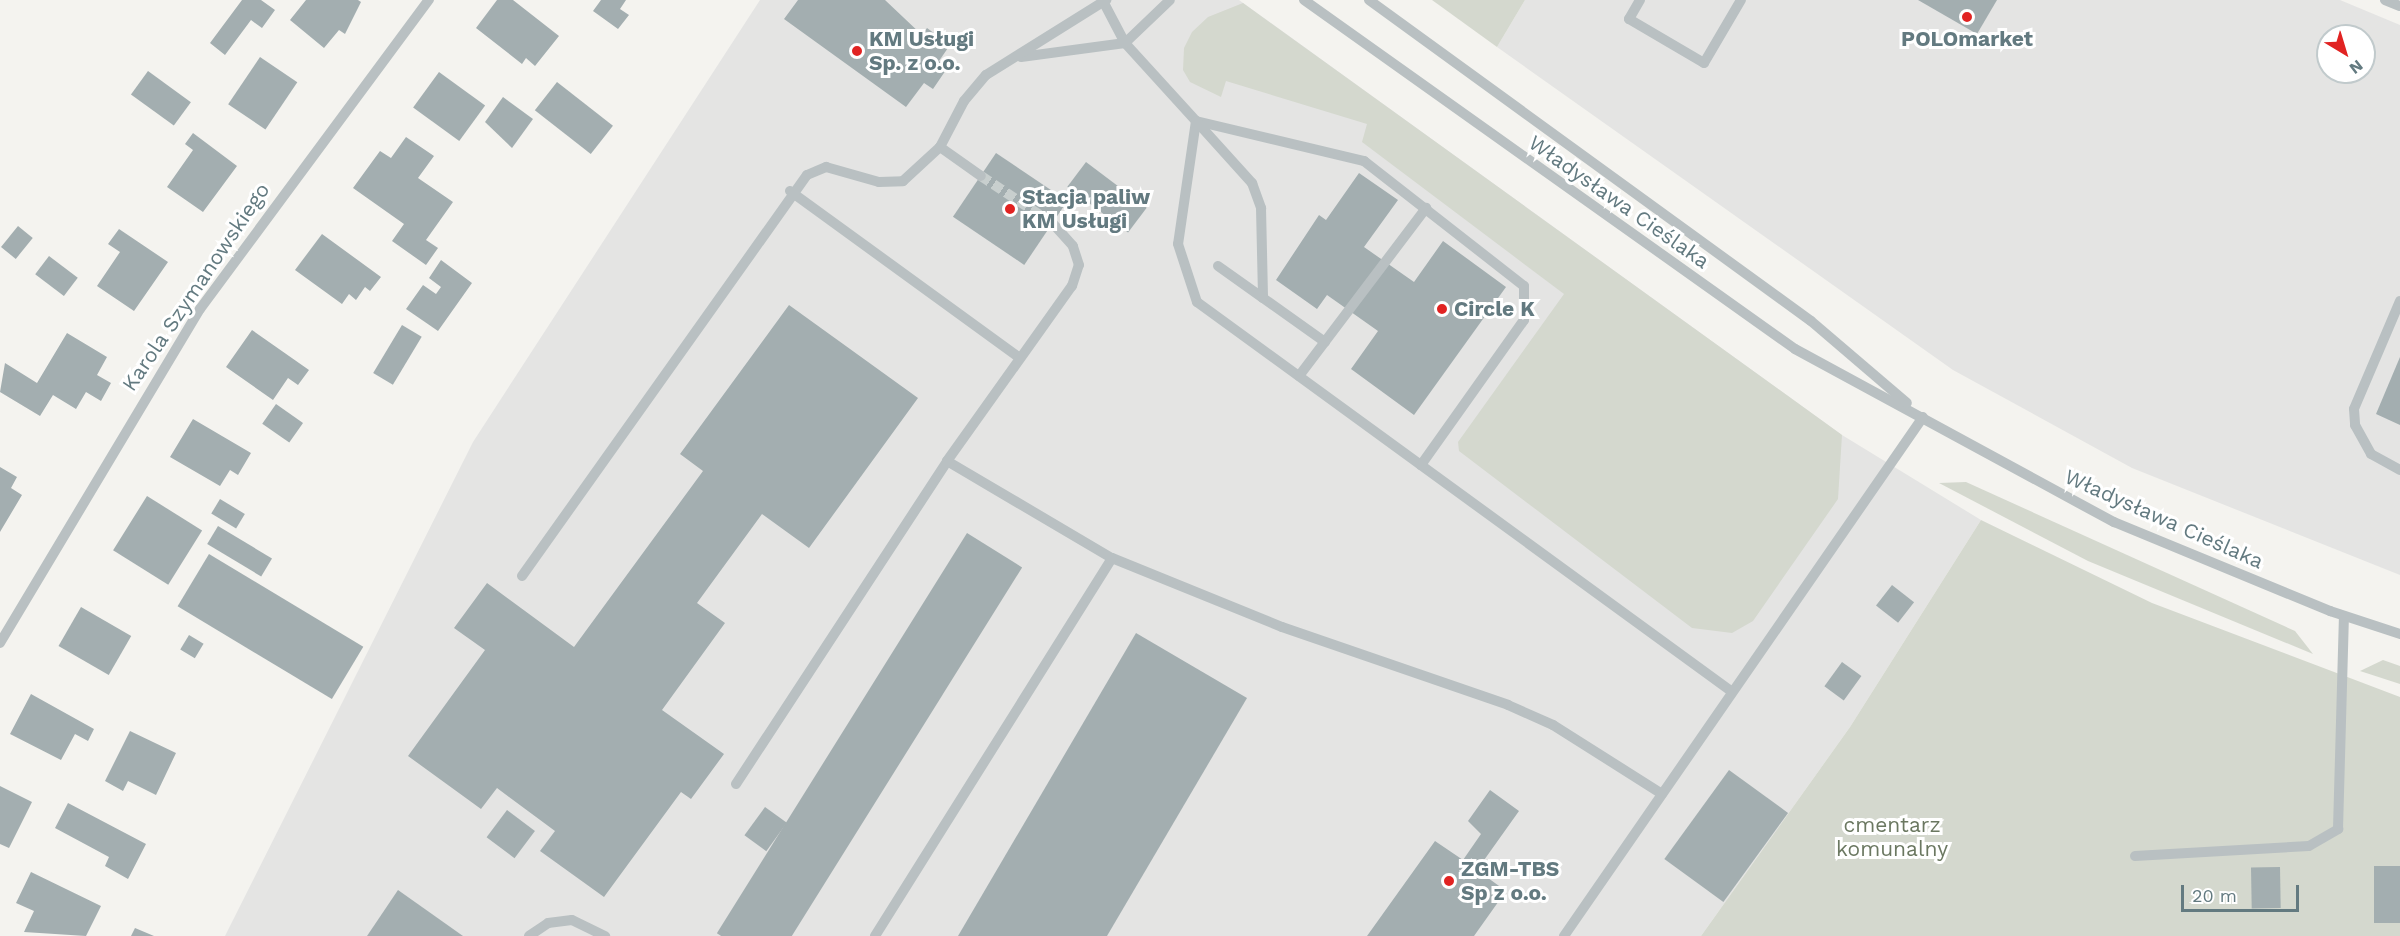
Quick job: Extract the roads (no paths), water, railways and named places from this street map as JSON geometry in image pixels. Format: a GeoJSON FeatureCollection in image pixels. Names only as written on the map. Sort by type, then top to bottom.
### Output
{"type":"FeatureCollection","features":[{"type":"Feature","properties":{"kind":"street","name":"Karola Szymanowskiego"},"geometry":{"type":"LineString","coordinates":[[0,643],[200,309],[429,0]]}},
{"type":"Feature","properties":{"kind":"street"},"geometry":{"type":"LineString","coordinates":[[1018,57],[1125,43],[1170,0]]}},
{"type":"Feature","properties":{"kind":"street","name":"Władysława Cieślaka"},"geometry":{"type":"LineString","coordinates":[[1304,0],[1795,349],[2114,522],[2344,616],[2400,634]]}},
{"type":"Feature","properties":{"kind":"street","name":"Władysława Cieślaka"},"geometry":{"type":"LineString","coordinates":[[1369,0],[1811,321],[1923,417]]}},
{"type":"Feature","properties":{"kind":"street"},"geometry":{"type":"LineString","coordinates":[[1640,0],[1629,20],[1704,63],[1741,0]]}},
{"type":"Feature","properties":{"kind":"street"},"geometry":{"type":"LineString","coordinates":[[2385,0],[2400,6]]}},
{"type":"Feature","properties":{"kind":"street"},"geometry":{"type":"LineString","coordinates":[[522,576],[790,191],[826,167],[879,182],[903,181],[940,147],[964,102],[986,75],[1105,1],[1125,43],[1252,183],[1262,208],[1263,298]]}},
{"type":"Feature","properties":{"kind":"street"},"geometry":{"type":"LineString","coordinates":[[1196,121],[1364,161],[1514,273],[1528,303],[1524,320],[1421,465]]}},
{"type":"Feature","properties":{"kind":"street"},"geometry":{"type":"LineString","coordinates":[[1196,121],[1178,244],[1184,275],[1197,302],[1731,691]]}},
{"type":"Feature","properties":{"kind":"street"},"geometry":{"type":"LineString","coordinates":[[940,147],[981,176]]}},
{"type":"Feature","properties":{"kind":"street"},"geometry":{"type":"LineString","coordinates":[[790,191],[1020,358]]}},
{"type":"Feature","properties":{"kind":"street"},"geometry":{"type":"LineString","coordinates":[[1299,376],[1426,208]]}},
{"type":"Feature","properties":{"kind":"street"},"geometry":{"type":"LineString","coordinates":[[736,784],[947,461],[1072,286],[1079,265],[1073,246],[1052,223]]}},
{"type":"Feature","properties":{"kind":"street"},"geometry":{"type":"LineString","coordinates":[[1218,267],[1325,342]]}},
{"type":"Feature","properties":{"kind":"street"},"geometry":{"type":"LineString","coordinates":[[2400,301],[2354,409],[2355,425],[2371,454],[2400,470]]}},
{"type":"Feature","properties":{"kind":"street"},"geometry":{"type":"LineString","coordinates":[[1564,936],[1731,691],[1923,417]]}},
{"type":"Feature","properties":{"kind":"street"},"geometry":{"type":"LineString","coordinates":[[947,461],[1112,558],[1271,623],[1508,705],[1553,725],[1662,794]]}},
{"type":"Feature","properties":{"kind":"street"},"geometry":{"type":"LineString","coordinates":[[875,936],[1112,558]]}},
{"type":"Feature","properties":{"kind":"street"},"geometry":{"type":"LineString","coordinates":[[2135,856],[2309,846],[2338,829],[2344,616]]}},
{"type":"Feature","properties":{"kind":"street"},"geometry":{"type":"LineString","coordinates":[[529,936],[548,923],[572,920],[605,936]]}},
{"type":"Feature","properties":{"kind":"tunnel"},"geometry":{"type":"LineString","coordinates":[[981,176],[1052,223]]}},
{"type":"Feature","properties":{"kind":"place","name":"POLOmarket"},"geometry":{"type":"Point","coordinates":[1967,17]}},
{"type":"Feature","properties":{"kind":"place","name":"KM Usługi Sp. z o.o."},"geometry":{"type":"Point","coordinates":[857,51]}},
{"type":"Feature","properties":{"kind":"place","name":"Stacja paliw KM Usługi"},"geometry":{"type":"Point","coordinates":[1010,209]}},
{"type":"Feature","properties":{"kind":"place","name":"Circle K"},"geometry":{"type":"Point","coordinates":[1442,309]}},
{"type":"Feature","properties":{"kind":"place","name":"ZGM-TBS Sp z o.o."},"geometry":{"type":"Point","coordinates":[1449,881]}},
{"type":"Feature","properties":{"kind":"park label","name":"cmentarz komunalny"},"geometry":{"type":"Point","coordinates":[1892,837]}}]}
